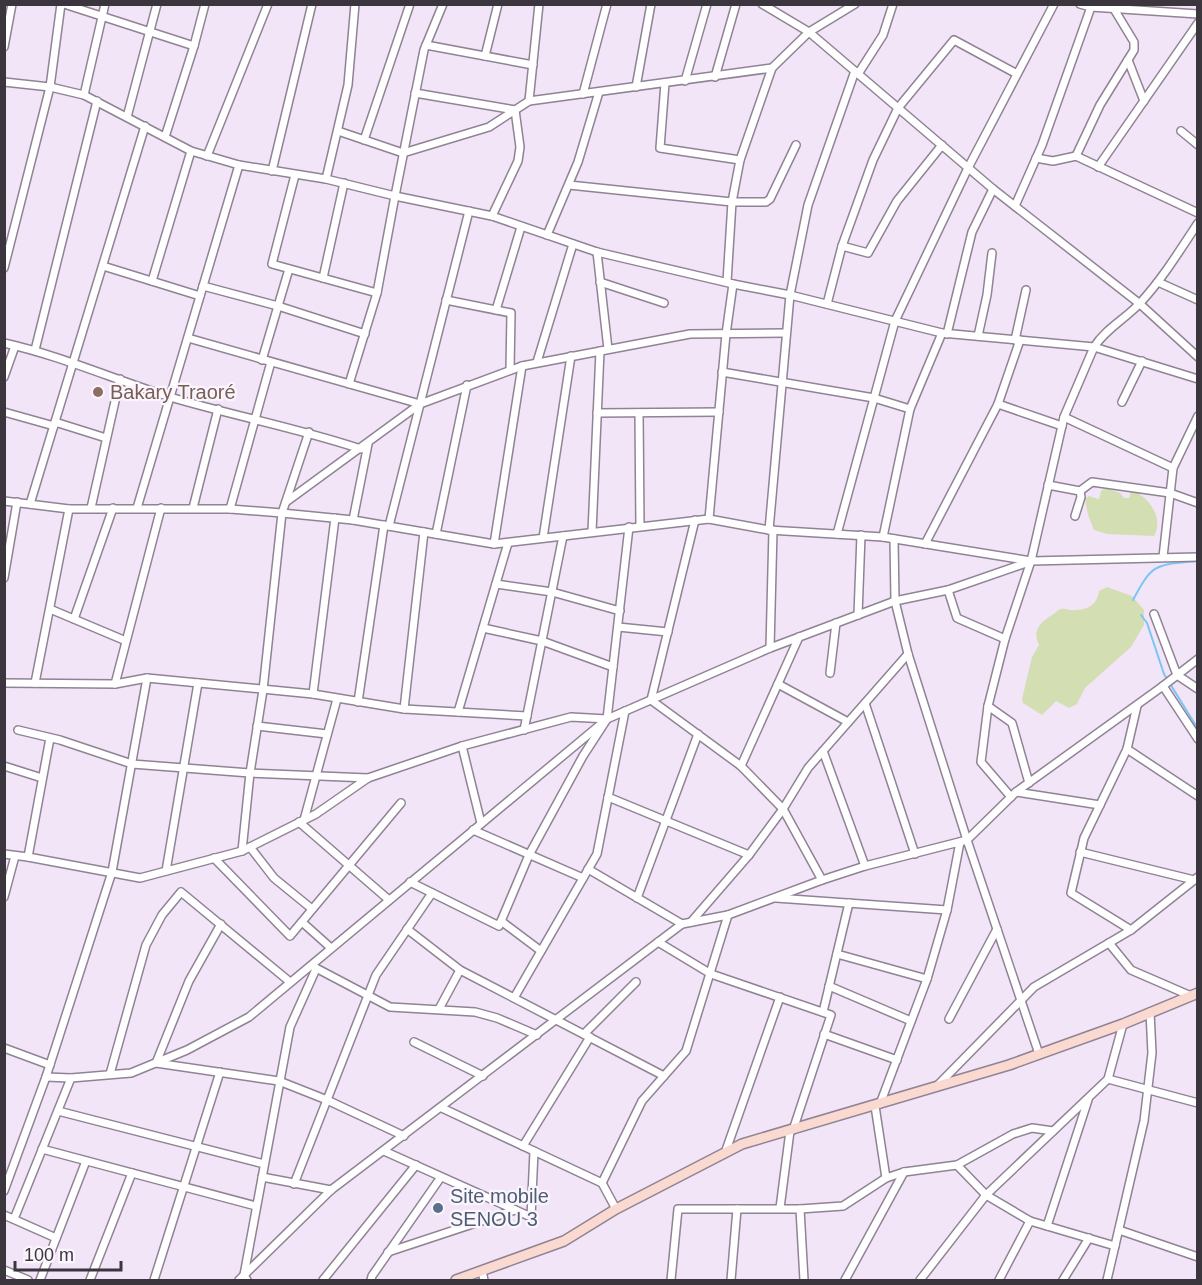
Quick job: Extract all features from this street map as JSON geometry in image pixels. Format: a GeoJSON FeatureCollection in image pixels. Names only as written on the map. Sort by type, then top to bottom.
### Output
{"type":"FeatureCollection","features":[{"type":"Feature","properties":{"kind":"street"},"geometry":{"type":"LineString","coordinates":[[4,46],[12,4]]}},
{"type":"Feature","properties":{"kind":"street"},"geometry":{"type":"LineString","coordinates":[[4,268],[50,87],[62,4],[194,46]]}},
{"type":"Feature","properties":{"kind":"street"},"geometry":{"type":"LineString","coordinates":[[84,95],[105,4]]}},
{"type":"Feature","properties":{"kind":"street"},"geometry":{"type":"LineString","coordinates":[[128,117],[157,4]]}},
{"type":"Feature","properties":{"kind":"street"},"geometry":{"type":"LineString","coordinates":[[165,137],[205,4]]}},
{"type":"Feature","properties":{"kind":"street"},"geometry":{"type":"LineString","coordinates":[[207,156],[268,4]]}},
{"type":"Feature","properties":{"kind":"street"},"geometry":{"type":"LineString","coordinates":[[272,171],[312,4]]}},
{"type":"Feature","properties":{"kind":"street"},"geometry":{"type":"LineString","coordinates":[[326,179],[348,85],[355,4]]}},
{"type":"Feature","properties":{"kind":"street"},"geometry":{"type":"LineString","coordinates":[[363,140],[410,4]]}},
{"type":"Feature","properties":{"kind":"street"},"geometry":{"type":"LineString","coordinates":[[349,384],[377,293],[426,45],[443,4]]}},
{"type":"Feature","properties":{"kind":"street"},"geometry":{"type":"LineString","coordinates":[[485,56],[498,4]]}},
{"type":"Feature","properties":{"kind":"street"},"geometry":{"type":"LineString","coordinates":[[529,101],[539,4]]}},
{"type":"Feature","properties":{"kind":"street"},"geometry":{"type":"LineString","coordinates":[[583,94],[606,4]]}},
{"type":"Feature","properties":{"kind":"street"},"geometry":{"type":"LineString","coordinates":[[636,87],[651,4]]}},
{"type":"Feature","properties":{"kind":"street"},"geometry":{"type":"LineString","coordinates":[[685,81],[707,4]]}},
{"type":"Feature","properties":{"kind":"street"},"geometry":{"type":"LineString","coordinates":[[715,77],[736,4]]}},
{"type":"Feature","properties":{"kind":"street"},"geometry":{"type":"LineString","coordinates":[[762,4],[809,32],[993,189],[1140,304],[1197,357]]}},
{"type":"Feature","properties":{"kind":"street"},"geometry":{"type":"LineString","coordinates":[[709,519],[730,283],[732,202],[740,160],[772,68],[809,32],[855,4]]}},
{"type":"Feature","properties":{"kind":"street"},"geometry":{"type":"LineString","coordinates":[[770,648],[771,530],[790,295],[808,205],[857,72],[883,35],[893,4]]}},
{"type":"Feature","properties":{"kind":"street"},"geometry":{"type":"LineString","coordinates":[[837,534],[895,321],[968,168],[1054,4]]}},
{"type":"Feature","properties":{"kind":"street"},"geometry":{"type":"LineString","coordinates":[[1080,4],[1114,9],[1197,14]]}},
{"type":"Feature","properties":{"kind":"street"},"geometry":{"type":"LineString","coordinates":[[1015,206],[1036,158],[1091,7]]}},
{"type":"Feature","properties":{"kind":"street"},"geometry":{"type":"LineString","coordinates":[[1076,156],[1100,105],[1134,51],[1134,42],[1114,9]]}},
{"type":"Feature","properties":{"kind":"street"},"geometry":{"type":"LineString","coordinates":[[1098,167],[1197,23]]}},
{"type":"Feature","properties":{"kind":"street"},"geometry":{"type":"LineString","coordinates":[[827,304],[842,246],[873,160],[898,108],[954,40],[1017,74]]}},
{"type":"Feature","properties":{"kind":"street"},"geometry":{"type":"LineString","coordinates":[[426,45],[533,65]]}},
{"type":"Feature","properties":{"kind":"street"},"geometry":{"type":"LineString","coordinates":[[1128,60],[1144,101]]}},
{"type":"Feature","properties":{"kind":"street"},"geometry":{"type":"LineString","coordinates":[[338,131],[403,153],[489,127],[529,101],[772,68]]}},
{"type":"Feature","properties":{"kind":"street"},"geometry":{"type":"LineString","coordinates":[[4,82],[50,87],[84,95],[191,151],[239,165],[326,179],[492,216],[597,252],[790,295],[944,333],[1094,346],[1197,379]]}},
{"type":"Feature","properties":{"kind":"street"},"geometry":{"type":"LineString","coordinates":[[665,83],[660,148],[740,160]]}},
{"type":"Feature","properties":{"kind":"street"},"geometry":{"type":"LineString","coordinates":[[547,235],[578,162],[599,92]]}},
{"type":"Feature","properties":{"kind":"street"},"geometry":{"type":"LineString","coordinates":[[415,93],[515,110]]}},
{"type":"Feature","properties":{"kind":"street"},"geometry":{"type":"LineString","coordinates":[[35,350],[97,101]]}},
{"type":"Feature","properties":{"kind":"street"},"geometry":{"type":"LineString","coordinates":[[492,216],[519,161],[520,147],[515,110]]}},
{"type":"Feature","properties":{"kind":"street"},"geometry":{"type":"LineString","coordinates":[[30,504],[145,126]]}},
{"type":"Feature","properties":{"kind":"street"},"geometry":{"type":"LineString","coordinates":[[1181,131],[1197,145]]}},
{"type":"Feature","properties":{"kind":"street"},"geometry":{"type":"LineString","coordinates":[[569,185],[732,202],[766,202],[770,199],[796,144]]}},
{"type":"Feature","properties":{"kind":"street"},"geometry":{"type":"LineString","coordinates":[[842,246],[868,253],[897,201],[942,145]]}},
{"type":"Feature","properties":{"kind":"street"},"geometry":{"type":"LineString","coordinates":[[152,281],[191,151]]}},
{"type":"Feature","properties":{"kind":"street"},"geometry":{"type":"LineString","coordinates":[[1036,158],[1053,161],[1076,156],[1197,213]]}},
{"type":"Feature","properties":{"kind":"street"},"geometry":{"type":"LineString","coordinates":[[137,508],[239,165]]}},
{"type":"Feature","properties":{"kind":"street"},"geometry":{"type":"LineString","coordinates":[[295,175],[272,264],[377,293]]}},
{"type":"Feature","properties":{"kind":"street"},"geometry":{"type":"LineString","coordinates":[[323,278],[344,183]]}},
{"type":"Feature","properties":{"kind":"street"},"geometry":{"type":"LineString","coordinates":[[883,537],[910,409],[944,333],[972,232],[993,189]]}},
{"type":"Feature","properties":{"kind":"street"},"geometry":{"type":"LineString","coordinates":[[358,702],[386,526],[469,211]]}},
{"type":"Feature","properties":{"kind":"street"},"geometry":{"type":"LineString","coordinates":[[1100,805],[1013,795],[981,762],[988,706],[1005,639],[1031,561],[1064,417],[1094,346],[1100,338],[1140,304],[1158,282],[1197,223]]}},
{"type":"Feature","properties":{"kind":"street"},"geometry":{"type":"LineString","coordinates":[[496,310],[521,227]]}},
{"type":"Feature","properties":{"kind":"street"},"geometry":{"type":"LineString","coordinates":[[537,363],[573,244]]}},
{"type":"Feature","properties":{"kind":"street"},"geometry":{"type":"LineString","coordinates":[[592,532],[597,413],[604,350],[597,252]]}},
{"type":"Feature","properties":{"kind":"street"},"geometry":{"type":"LineString","coordinates":[[978,336],[987,295],[992,253]]}},
{"type":"Feature","properties":{"kind":"street"},"geometry":{"type":"LineString","coordinates":[[103,266],[200,296]]}},
{"type":"Feature","properties":{"kind":"street"},"geometry":{"type":"LineString","coordinates":[[262,360],[289,269]]}},
{"type":"Feature","properties":{"kind":"street"},"geometry":{"type":"LineString","coordinates":[[600,282],[664,303]]}},
{"type":"Feature","properties":{"kind":"street"},"geometry":{"type":"LineString","coordinates":[[1158,282],[1197,300]]}},
{"type":"Feature","properties":{"kind":"street"},"geometry":{"type":"LineString","coordinates":[[203,286],[278,306],[365,334]]}},
{"type":"Feature","properties":{"kind":"street"},"geometry":{"type":"LineString","coordinates":[[925,543],[998,404],[1018,340],[1026,290]]}},
{"type":"Feature","properties":{"kind":"street"},"geometry":{"type":"LineString","coordinates":[[446,300],[511,313],[510,370]]}},
{"type":"Feature","properties":{"kind":"street"},"geometry":{"type":"LineString","coordinates":[[286,502],[420,404],[510,370],[690,334],[786,333]]}},
{"type":"Feature","properties":{"kind":"street"},"geometry":{"type":"LineString","coordinates":[[188,338],[420,404]]}},
{"type":"Feature","properties":{"kind":"street"},"geometry":{"type":"LineString","coordinates":[[4,344],[35,350],[73,362],[170,397],[309,432],[361,449]]}},
{"type":"Feature","properties":{"kind":"street"},"geometry":{"type":"LineString","coordinates":[[4,377],[15,346]]}},
{"type":"Feature","properties":{"kind":"street"},"geometry":{"type":"LineString","coordinates":[[543,538],[571,356]]}},
{"type":"Feature","properties":{"kind":"street"},"geometry":{"type":"LineString","coordinates":[[1122,402],[1142,361]]}},
{"type":"Feature","properties":{"kind":"street"},"geometry":{"type":"LineString","coordinates":[[230,509],[271,362]]}},
{"type":"Feature","properties":{"kind":"street"},"geometry":{"type":"LineString","coordinates":[[494,544],[522,366]]}},
{"type":"Feature","properties":{"kind":"street"},"geometry":{"type":"LineString","coordinates":[[722,372],[874,398],[910,409]]}},
{"type":"Feature","properties":{"kind":"street"},"geometry":{"type":"LineString","coordinates":[[91,508],[120,379]]}},
{"type":"Feature","properties":{"kind":"street"},"geometry":{"type":"LineString","coordinates":[[436,534],[467,385]]}},
{"type":"Feature","properties":{"kind":"street"},"geometry":{"type":"LineString","coordinates":[[998,404],[1062,426]]}},
{"type":"Feature","properties":{"kind":"street"},"geometry":{"type":"LineString","coordinates":[[193,508],[218,409]]}},
{"type":"Feature","properties":{"kind":"street"},"geometry":{"type":"LineString","coordinates":[[4,411],[106,438]]}},
{"type":"Feature","properties":{"kind":"street"},"geometry":{"type":"LineString","coordinates":[[639,412],[640,526]]}},
{"type":"Feature","properties":{"kind":"street"},"geometry":{"type":"LineString","coordinates":[[597,413],[718,412]]}},
{"type":"Feature","properties":{"kind":"street"},"geometry":{"type":"LineString","coordinates":[[1163,557],[1173,468],[1196,425],[1197,416]]}},
{"type":"Feature","properties":{"kind":"street"},"geometry":{"type":"LineString","coordinates":[[1064,417],[1173,468]]}},
{"type":"Feature","properties":{"kind":"street"},"geometry":{"type":"LineString","coordinates":[[242,851],[250,773],[263,690],[282,513],[309,432]]}},
{"type":"Feature","properties":{"kind":"street"},"geometry":{"type":"LineString","coordinates":[[353,520],[368,444]]}},
{"type":"Feature","properties":{"kind":"street"},"geometry":{"type":"LineString","coordinates":[[1048,485],[1080,491],[1092,482],[1170,493],[1197,503]]}},
{"type":"Feature","properties":{"kind":"street"},"geometry":{"type":"LineString","coordinates":[[1076,516],[1081,497],[1080,491]]}},
{"type":"Feature","properties":{"kind":"street"},"geometry":{"type":"LineString","coordinates":[[4,501],[69,509],[193,508],[282,513],[353,520],[494,544],[709,519],[771,530],[894,538],[1031,561],[1197,556]]}},
{"type":"Feature","properties":{"kind":"street"},"geometry":{"type":"LineString","coordinates":[[4,578],[17,502]]}},
{"type":"Feature","properties":{"kind":"street"},"geometry":{"type":"LineString","coordinates":[[74,619],[113,508]]}},
{"type":"Feature","properties":{"kind":"street"},"geometry":{"type":"LineString","coordinates":[[115,684],[161,508]]}},
{"type":"Feature","properties":{"kind":"street"},"geometry":{"type":"LineString","coordinates":[[35,683],[69,509]]}},
{"type":"Feature","properties":{"kind":"street"},"geometry":{"type":"LineString","coordinates":[[313,694],[335,518]]}},
{"type":"Feature","properties":{"kind":"street"},"geometry":{"type":"LineString","coordinates":[[651,700],[695,520]]}},
{"type":"Feature","properties":{"kind":"street"},"geometry":{"type":"LineString","coordinates":[[410,882],[499,926],[529,855],[583,756],[607,718],[629,527]]}},
{"type":"Feature","properties":{"kind":"street"},"geometry":{"type":"LineString","coordinates":[[404,709],[424,532]]}},
{"type":"Feature","properties":{"kind":"street"},"geometry":{"type":"LineString","coordinates":[[525,729],[563,536]]}},
{"type":"Feature","properties":{"kind":"street"},"geometry":{"type":"LineString","coordinates":[[858,615],[861,536]]}},
{"type":"Feature","properties":{"kind":"street"},"geometry":{"type":"LineString","coordinates":[[894,538],[895,601],[908,654],[964,841],[997,929],[1039,1054]]}},
{"type":"Feature","properties":{"kind":"street"},"geometry":{"type":"LineString","coordinates":[[458,712],[508,543]]}},
{"type":"Feature","properties":{"kind":"street"},"geometry":{"type":"LineString","coordinates":[[46,1077],[71,1078],[131,1072],[187,1050],[249,1017],[290,982],[313,967],[331,948],[607,718],[770,648],[895,601],[948,590],[1031,561]]}},
{"type":"Feature","properties":{"kind":"street"},"geometry":{"type":"LineString","coordinates":[[496,584],[552,592],[620,610]]}},
{"type":"Feature","properties":{"kind":"street"},"geometry":{"type":"LineString","coordinates":[[948,590],[957,618],[1005,639]]}},
{"type":"Feature","properties":{"kind":"street"},"geometry":{"type":"LineString","coordinates":[[50,609],[126,641]]}},
{"type":"Feature","properties":{"kind":"street"},"geometry":{"type":"LineString","coordinates":[[1154,614],[1176,675],[1197,689]]}},
{"type":"Feature","properties":{"kind":"street"},"geometry":{"type":"LineString","coordinates":[[830,673],[836,623]]}},
{"type":"Feature","properties":{"kind":"street"},"geometry":{"type":"LineString","coordinates":[[618,627],[668,632]]}},
{"type":"Feature","properties":{"kind":"street"},"geometry":{"type":"LineString","coordinates":[[483,628],[542,641],[613,667]]}},
{"type":"Feature","properties":{"kind":"street"},"geometry":{"type":"LineString","coordinates":[[741,766],[799,637]]}},
{"type":"Feature","properties":{"kind":"street"},"geometry":{"type":"LineString","coordinates":[[238,1281],[246,1278],[331,1190],[686,923],[749,855],[783,809],[808,768],[908,654]]}},
{"type":"Feature","properties":{"kind":"street"},"geometry":{"type":"LineString","coordinates":[[588,869],[686,923],[728,915],[866,866],[964,841],[1013,795],[1197,659]]}},
{"type":"Feature","properties":{"kind":"street"},"geometry":{"type":"LineString","coordinates":[[4,683],[115,684],[147,678],[313,694],[404,709],[527,716]]}},
{"type":"Feature","properties":{"kind":"street"},"geometry":{"type":"LineString","coordinates":[[4,1191],[46,1077],[112,872],[147,678]]}},
{"type":"Feature","properties":{"kind":"street"},"geometry":{"type":"LineString","coordinates":[[166,871],[198,683]]}},
{"type":"Feature","properties":{"kind":"street"},"geometry":{"type":"LineString","coordinates":[[778,684],[848,722]]}},
{"type":"Feature","properties":{"kind":"street"},"geometry":{"type":"LineString","coordinates":[[1163,686],[1197,739]]}},
{"type":"Feature","properties":{"kind":"street"},"geometry":{"type":"LineString","coordinates":[[302,821],[337,699]]}},
{"type":"Feature","properties":{"kind":"street"},"geometry":{"type":"LineString","coordinates":[[651,700],[741,766],[783,809],[822,880]]}},
{"type":"Feature","properties":{"kind":"street"},"geometry":{"type":"LineString","coordinates":[[865,703],[915,854]]}},
{"type":"Feature","properties":{"kind":"street"},"geometry":{"type":"LineString","coordinates":[[1131,930],[1071,893],[1084,838],[1127,749],[1137,705]]}},
{"type":"Feature","properties":{"kind":"street"},"geometry":{"type":"LineString","coordinates":[[988,706],[1012,723],[1029,783]]}},
{"type":"Feature","properties":{"kind":"street"},"geometry":{"type":"LineString","coordinates":[[514,998],[597,854],[625,711]]}},
{"type":"Feature","properties":{"kind":"street"},"geometry":{"type":"LineString","coordinates":[[4,854],[140,878],[242,851],[302,821],[368,778],[462,746],[571,717],[607,718]]}},
{"type":"Feature","properties":{"kind":"street"},"geometry":{"type":"LineString","coordinates":[[257,726],[327,734]]}},
{"type":"Feature","properties":{"kind":"street"},"geometry":{"type":"LineString","coordinates":[[18,730],[132,764],[250,773],[368,778]]}},
{"type":"Feature","properties":{"kind":"street"},"geometry":{"type":"LineString","coordinates":[[637,897],[698,734]]}},
{"type":"Feature","properties":{"kind":"street"},"geometry":{"type":"LineString","coordinates":[[28,857],[50,738]]}},
{"type":"Feature","properties":{"kind":"street"},"geometry":{"type":"LineString","coordinates":[[462,746],[481,823]]}},
{"type":"Feature","properties":{"kind":"street"},"geometry":{"type":"LineString","coordinates":[[1127,749],[1197,796]]}},
{"type":"Feature","properties":{"kind":"street"},"geometry":{"type":"LineString","coordinates":[[823,751],[866,866]]}},
{"type":"Feature","properties":{"kind":"street"},"geometry":{"type":"LineString","coordinates":[[4,766],[42,778]]}},
{"type":"Feature","properties":{"kind":"street"},"geometry":{"type":"LineString","coordinates":[[608,797],[749,855]]}},
{"type":"Feature","properties":{"kind":"street"},"geometry":{"type":"LineString","coordinates":[[214,858],[290,936],[400,803]]}},
{"type":"Feature","properties":{"kind":"street"},"geometry":{"type":"LineString","coordinates":[[302,821],[388,900]]}},
{"type":"Feature","properties":{"kind":"street"},"geometry":{"type":"LineString","coordinates":[[473,830],[583,878]]}},
{"type":"Feature","properties":{"kind":"street"},"geometry":{"type":"LineString","coordinates":[[886,1178],[877,1105],[897,1060],[927,979],[964,841]]}},
{"type":"Feature","properties":{"kind":"street"},"geometry":{"type":"LineString","coordinates":[[250,847],[274,878],[312,909]]}},
{"type":"Feature","properties":{"kind":"street"},"geometry":{"type":"LineString","coordinates":[[1080,852],[1196,879]]}},
{"type":"Feature","properties":{"kind":"street"},"geometry":{"type":"LineString","coordinates":[[4,897],[15,856]]}},
{"type":"Feature","properties":{"kind":"street"},"geometry":{"type":"LineString","coordinates":[[936,1087],[1034,987],[1131,930],[1196,879]]}},
{"type":"Feature","properties":{"kind":"street"},"geometry":{"type":"LineString","coordinates":[[110,1074],[146,945],[162,915],[181,892],[290,982]]}},
{"type":"Feature","properties":{"kind":"street"},"geometry":{"type":"LineString","coordinates":[[294,1184],[376,975],[432,893]]}},
{"type":"Feature","properties":{"kind":"street"},"geometry":{"type":"LineString","coordinates":[[773,898],[947,910]]}},
{"type":"Feature","properties":{"kind":"street"},"geometry":{"type":"LineString","coordinates":[[823,1012],[849,903]]}},
{"type":"Feature","properties":{"kind":"street"},"geometry":{"type":"LineString","coordinates":[[602,1184],[642,1101],[686,1051],[728,915]]}},
{"type":"Feature","properties":{"kind":"street"},"geometry":{"type":"LineString","coordinates":[[302,921],[331,948]]}},
{"type":"Feature","properties":{"kind":"street"},"geometry":{"type":"LineString","coordinates":[[501,921],[541,951]]}},
{"type":"Feature","properties":{"kind":"street"},"geometry":{"type":"LineString","coordinates":[[156,1063],[189,981],[220,924]]}},
{"type":"Feature","properties":{"kind":"street"},"geometry":{"type":"LineString","coordinates":[[407,929],[460,970],[664,1076]]}},
{"type":"Feature","properties":{"kind":"street"},"geometry":{"type":"LineString","coordinates":[[950,1019],[997,929]]}},
{"type":"Feature","properties":{"kind":"street"},"geometry":{"type":"LineString","coordinates":[[658,942],[711,974],[831,1015],[791,1130],[780,1208]]}},
{"type":"Feature","properties":{"kind":"street"},"geometry":{"type":"LineString","coordinates":[[1109,943],[1131,970],[1194,995]]}},
{"type":"Feature","properties":{"kind":"street"},"geometry":{"type":"LineString","coordinates":[[837,954],[927,979]]}},
{"type":"Feature","properties":{"kind":"street"},"geometry":{"type":"LineString","coordinates":[[313,967],[390,1007],[475,1012],[497,1018],[537,1035]]}},
{"type":"Feature","properties":{"kind":"street"},"geometry":{"type":"LineString","coordinates":[[246,1278],[256,1206],[290,1027],[313,967]]}},
{"type":"Feature","properties":{"kind":"street"},"geometry":{"type":"LineString","coordinates":[[439,1009],[460,970]]}},
{"type":"Feature","properties":{"kind":"street"},"geometry":{"type":"LineString","coordinates":[[523,1146],[587,1036],[636,982]]}},
{"type":"Feature","properties":{"kind":"street"},"geometry":{"type":"LineString","coordinates":[[830,986],[911,1021]]}},
{"type":"Feature","properties":{"kind":"street"},"geometry":{"type":"LineString","coordinates":[[456,1281],[483,1276],[564,1240],[616,1209],[742,1144],[877,1105],[1039,1054],[1123,1024],[1194,995]]}},
{"type":"Feature","properties":{"kind":"street"},"geometry":{"type":"LineString","coordinates":[[725,1153],[780,998]]}},
{"type":"Feature","properties":{"kind":"street"},"geometry":{"type":"LineString","coordinates":[[1107,1281],[1144,1121],[1152,1053],[1150,1012]]}},
{"type":"Feature","properties":{"kind":"street"},"geometry":{"type":"LineString","coordinates":[[920,1281],[986,1196],[1108,1079],[1123,1024]]}},
{"type":"Feature","properties":{"kind":"street"},"geometry":{"type":"LineString","coordinates":[[824,1034],[897,1060]]}},
{"type":"Feature","properties":{"kind":"street"},"geometry":{"type":"LineString","coordinates":[[414,1042],[483,1076]]}},
{"type":"Feature","properties":{"kind":"street"},"geometry":{"type":"LineString","coordinates":[[4,1048],[50,1065]]}},
{"type":"Feature","properties":{"kind":"street"},"geometry":{"type":"LineString","coordinates":[[156,1063],[279,1081],[327,1100],[404,1136]]}},
{"type":"Feature","properties":{"kind":"street"},"geometry":{"type":"LineString","coordinates":[[154,1281],[220,1072]]}},
{"type":"Feature","properties":{"kind":"street"},"geometry":{"type":"LineString","coordinates":[[14,1219],[71,1078]]}},
{"type":"Feature","properties":{"kind":"street"},"geometry":{"type":"LineString","coordinates":[[1108,1079],[1197,1103]]}},
{"type":"Feature","properties":{"kind":"street"},"geometry":{"type":"LineString","coordinates":[[1047,1226],[1088,1098]]}},
{"type":"Feature","properties":{"kind":"street"},"geometry":{"type":"LineString","coordinates":[[442,1108],[602,1184],[616,1209]]}},
{"type":"Feature","properties":{"kind":"street"},"geometry":{"type":"LineString","coordinates":[[58,1111],[264,1164]]}},
{"type":"Feature","properties":{"kind":"street"},"geometry":{"type":"LineString","coordinates":[[671,1281],[678,1209],[800,1209],[843,1206],[886,1178],[904,1172],[957,1165],[1013,1134],[1032,1128],[1053,1131]]}},
{"type":"Feature","properties":{"kind":"street"},"geometry":{"type":"LineString","coordinates":[[42,1149],[256,1206]]}},
{"type":"Feature","properties":{"kind":"street"},"geometry":{"type":"LineString","coordinates":[[384,1151],[531,1217],[534,1151]]}},
{"type":"Feature","properties":{"kind":"street"},"geometry":{"type":"LineString","coordinates":[[40,1281],[86,1161]]}},
{"type":"Feature","properties":{"kind":"street"},"geometry":{"type":"LineString","coordinates":[[957,1165],[986,1196],[1030,1221],[1115,1246]]}},
{"type":"Feature","properties":{"kind":"street"},"geometry":{"type":"LineString","coordinates":[[323,1281],[416,1166]]}},
{"type":"Feature","properties":{"kind":"street"},"geometry":{"type":"LineString","coordinates":[[845,1281],[904,1172]]}},
{"type":"Feature","properties":{"kind":"street"},"geometry":{"type":"LineString","coordinates":[[90,1281],[132,1173]]}},
{"type":"Feature","properties":{"kind":"street"},"geometry":{"type":"LineString","coordinates":[[262,1177],[331,1190]]}},
{"type":"Feature","properties":{"kind":"street"},"geometry":{"type":"LineString","coordinates":[[371,1281],[388,1252],[441,1177]]}},
{"type":"Feature","properties":{"kind":"street"},"geometry":{"type":"LineString","coordinates":[[732,1280],[737,1209]]}},
{"type":"Feature","properties":{"kind":"street"},"geometry":{"type":"LineString","coordinates":[[800,1209],[804,1281]]}},
{"type":"Feature","properties":{"kind":"street"},"geometry":{"type":"LineString","coordinates":[[388,1252],[515,1210]]}},
{"type":"Feature","properties":{"kind":"street"},"geometry":{"type":"LineString","coordinates":[[4,1215],[56,1238]]}},
{"type":"Feature","properties":{"kind":"street"},"geometry":{"type":"LineString","coordinates":[[999,1281],[1030,1221]]}},
{"type":"Feature","properties":{"kind":"street"},"geometry":{"type":"LineString","coordinates":[[1119,1230],[1197,1257]]}},
{"type":"Feature","properties":{"kind":"street"},"geometry":{"type":"LineString","coordinates":[[1063,1281],[1089,1238]]}},
{"type":"Feature","properties":{"kind":"street"},"geometry":{"type":"LineString","coordinates":[[4,1270],[28,1281]]}},
{"type":"Feature","properties":{"kind":"green space"},"geometry":{"type":"Polygon","coordinates":[[[1106,488],[1120,493],[1124,498],[1129,498],[1131,492],[1135,491],[1146,499],[1156,516],[1157,529],[1154,536],[1107,534],[1094,530],[1085,499],[1089,496],[1099,499],[1101,491],[1106,488]]]}},
{"type":"Feature","properties":{"kind":"green space"},"geometry":{"type":"Polygon","coordinates":[[[1107,587],[1132,596],[1144,610],[1144,625],[1131,647],[1085,688],[1077,704],[1069,708],[1056,701],[1042,715],[1023,703],[1022,699],[1032,657],[1039,645],[1036,636],[1039,626],[1060,610],[1089,607],[1097,599],[1099,591],[1107,587]]]}},
{"type":"Feature","properties":{"kind":"waterway"},"geometry":{"type":"LineString","coordinates":[[1133,600],[1146,578],[1157,568],[1173,563],[1198,561]]}},
{"type":"Feature","properties":{"kind":"waterway"},"geometry":{"type":"LineString","coordinates":[[1141,615],[1147,623],[1164,674],[1198,729]]}},
{"type":"Feature","properties":{"kind":"place","name":"Bakary Traoré"},"geometry":{"type":"Point","coordinates":[98,392]}},
{"type":"Feature","properties":{"kind":"place","name":"Site mobile SENOU 3"},"geometry":{"type":"Point","coordinates":[438,1208]}}]}
